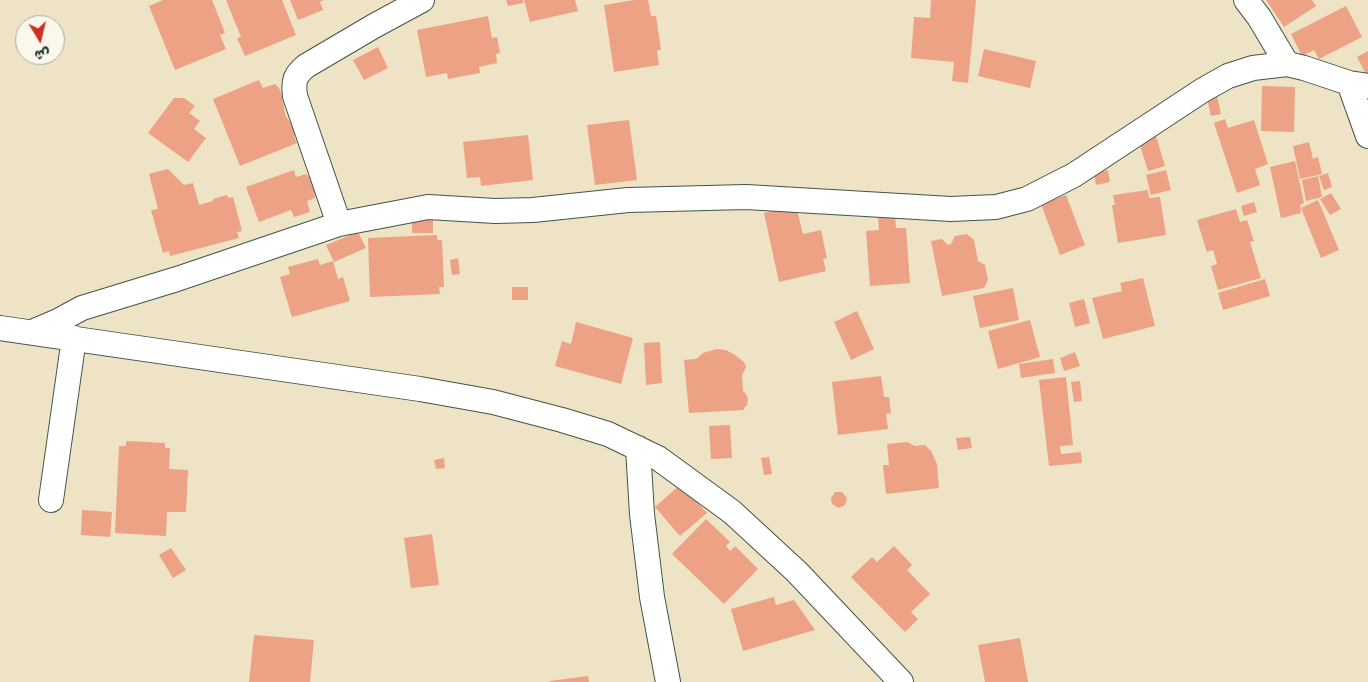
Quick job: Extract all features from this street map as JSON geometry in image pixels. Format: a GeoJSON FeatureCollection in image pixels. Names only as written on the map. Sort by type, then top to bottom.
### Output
{"type":"FeatureCollection","features":[{"type":"Feature","properties":{"kind":"street"},"geometry":{"type":"LineString","coordinates":[[339,224],[295,96],[295,80],[298,73],[306,66],[422,0]]}},
{"type":"Feature","properties":{"kind":"street"},"geometry":{"type":"LineString","coordinates":[[1246,0],[1259,17],[1287,64]]}},
{"type":"Feature","properties":{"kind":"street"},"geometry":{"type":"LineString","coordinates":[[32,332],[82,308],[177,279],[339,224],[428,207],[504,211],[533,210],[628,200],[746,197],[951,209],[996,207],[1027,199],[1074,175],[1203,90],[1228,76],[1253,68],[1287,64],[1358,84],[1368,136]]}},
{"type":"Feature","properties":{"kind":"street"},"geometry":{"type":"LineString","coordinates":[[0,328],[493,402],[608,434],[658,458],[732,512],[797,572],[901,682]]}},
{"type":"Feature","properties":{"kind":"street"},"geometry":{"type":"LineString","coordinates":[[51,500],[74,338]]}},
{"type":"Feature","properties":{"kind":"street"},"geometry":{"type":"LineString","coordinates":[[638,448],[642,514],[652,597],[668,682]]}},
{"type":"Feature","properties":{"kind":"building"},"geometry":{"type":"Polygon","coordinates":[[[163,0],[212,0],[225,33],[220,35],[226,49],[175,70],[149,6],[163,0]]]}},
{"type":"Feature","properties":{"kind":"building"},"geometry":{"type":"Polygon","coordinates":[[[226,0],[282,0],[296,35],[245,56],[237,38],[241,37],[226,0]]]}},
{"type":"Feature","properties":{"kind":"building"},"geometry":{"type":"Polygon","coordinates":[[[290,0],[324,0],[320,2],[323,10],[298,20],[290,0]]]}},
{"type":"Feature","properties":{"kind":"building"},"geometry":{"type":"Polygon","coordinates":[[[506,0],[523,0],[523,3],[508,6],[506,0]]]}},
{"type":"Feature","properties":{"kind":"building"},"geometry":{"type":"Polygon","coordinates":[[[524,0],[575,0],[578,11],[530,22],[524,0]]]}},
{"type":"Feature","properties":{"kind":"building"},"geometry":{"type":"Polygon","coordinates":[[[634,0],[648,0],[651,16],[656,16],[661,50],[657,50],[659,65],[614,72],[604,5],[634,0]]]}},
{"type":"Feature","properties":{"kind":"building"},"geometry":{"type":"Polygon","coordinates":[[[931,0],[976,0],[968,83],[952,81],[954,62],[911,58],[914,17],[930,18],[931,0]]]}},
{"type":"Feature","properties":{"kind":"building"},"geometry":{"type":"Polygon","coordinates":[[[1266,0],[1312,0],[1316,6],[1284,27],[1266,0]]]}},
{"type":"Feature","properties":{"kind":"building"},"geometry":{"type":"Polygon","coordinates":[[[1346,6],[1362,37],[1319,59],[1314,50],[1302,56],[1291,34],[1346,6]]]}},
{"type":"Feature","properties":{"kind":"building"},"geometry":{"type":"Polygon","coordinates":[[[488,16],[492,38],[497,37],[500,53],[496,54],[497,63],[479,67],[480,73],[448,79],[447,73],[426,77],[417,30],[488,16]]]}},
{"type":"Feature","properties":{"kind":"building"},"geometry":{"type":"Polygon","coordinates":[[[378,47],[388,68],[364,80],[353,60],[378,47]]]}},
{"type":"Feature","properties":{"kind":"building"},"geometry":{"type":"Polygon","coordinates":[[[984,49],[1036,61],[1030,88],[978,76],[984,49]]]}},
{"type":"Feature","properties":{"kind":"building"},"geometry":{"type":"Polygon","coordinates":[[[1368,51],[1368,78],[1357,57],[1368,51]]]}},
{"type":"Feature","properties":{"kind":"building"},"geometry":{"type":"Polygon","coordinates":[[[259,80],[263,88],[275,84],[279,88],[286,117],[294,127],[294,137],[297,143],[240,166],[213,99],[259,80]]]}},
{"type":"Feature","properties":{"kind":"building"},"geometry":{"type":"Polygon","coordinates":[[[1262,86],[1295,87],[1294,132],[1261,131],[1262,86]]]}},
{"type":"Feature","properties":{"kind":"building"},"geometry":{"type":"Polygon","coordinates":[[[1217,96],[1221,114],[1211,116],[1207,98],[1217,96]]]}},
{"type":"Feature","properties":{"kind":"building"},"geometry":{"type":"Polygon","coordinates":[[[174,98],[184,98],[195,106],[189,113],[200,121],[194,129],[206,138],[188,162],[148,133],[174,98]]]}},
{"type":"Feature","properties":{"kind":"building"},"geometry":{"type":"Polygon","coordinates":[[[1225,119],[1228,128],[1254,120],[1268,164],[1255,169],[1260,185],[1237,193],[1214,123],[1225,119]]]}},
{"type":"Feature","properties":{"kind":"building"},"geometry":{"type":"Polygon","coordinates":[[[629,120],[637,180],[595,185],[587,125],[629,120]]]}},
{"type":"Feature","properties":{"kind":"building"},"geometry":{"type":"Polygon","coordinates":[[[528,135],[533,180],[481,186],[480,177],[467,178],[463,142],[528,135]]]}},
{"type":"Feature","properties":{"kind":"building"},"geometry":{"type":"Polygon","coordinates":[[[1156,136],[1165,166],[1148,171],[1139,142],[1156,136]]]}},
{"type":"Feature","properties":{"kind":"building"},"geometry":{"type":"Polygon","coordinates":[[[1309,142],[1313,159],[1318,157],[1322,174],[1300,179],[1293,146],[1309,142]]]}},
{"type":"Feature","properties":{"kind":"building"},"geometry":{"type":"Polygon","coordinates":[[[1295,161],[1304,203],[1300,205],[1301,213],[1281,218],[1270,167],[1295,161]]]}},
{"type":"Feature","properties":{"kind":"building"},"geometry":{"type":"Polygon","coordinates":[[[168,169],[184,185],[193,183],[199,205],[227,195],[228,198],[233,197],[242,231],[237,232],[239,238],[170,256],[169,251],[163,253],[151,210],[158,209],[149,174],[168,169]]]}},
{"type":"Feature","properties":{"kind":"building"},"geometry":{"type":"Polygon","coordinates":[[[294,170],[296,177],[306,174],[314,187],[315,198],[307,201],[310,212],[294,217],[291,210],[259,222],[246,187],[294,170]]]}},
{"type":"Feature","properties":{"kind":"building"},"geometry":{"type":"Polygon","coordinates":[[[1108,170],[1110,182],[1096,185],[1094,173],[1108,170]]]}},
{"type":"Feature","properties":{"kind":"building"},"geometry":{"type":"Polygon","coordinates":[[[1166,170],[1171,190],[1151,195],[1146,175],[1166,170]]]}},
{"type":"Feature","properties":{"kind":"building"},"geometry":{"type":"Polygon","coordinates":[[[1328,173],[1332,187],[1324,190],[1319,176],[1328,173]]]}},
{"type":"Feature","properties":{"kind":"building"},"geometry":{"type":"Polygon","coordinates":[[[1318,176],[1322,197],[1306,201],[1302,180],[1318,176]]]}},
{"type":"Feature","properties":{"kind":"building"},"geometry":{"type":"Polygon","coordinates":[[[1148,190],[1149,198],[1160,197],[1166,235],[1118,243],[1112,205],[1115,205],[1113,195],[1148,190]]]}},
{"type":"Feature","properties":{"kind":"building"},"geometry":{"type":"Polygon","coordinates":[[[1331,193],[1341,209],[1330,215],[1320,199],[1331,193]]]}},
{"type":"Feature","properties":{"kind":"building"},"geometry":{"type":"Polygon","coordinates":[[[1066,195],[1085,245],[1060,255],[1041,204],[1066,195]]]}},
{"type":"Feature","properties":{"kind":"building"},"geometry":{"type":"Polygon","coordinates":[[[1318,200],[1339,250],[1321,258],[1301,208],[1318,200]]]}},
{"type":"Feature","properties":{"kind":"building"},"geometry":{"type":"Polygon","coordinates":[[[1254,202],[1257,212],[1244,216],[1241,206],[1254,202]]]}},
{"type":"Feature","properties":{"kind":"building"},"geometry":{"type":"Polygon","coordinates":[[[796,206],[803,234],[821,230],[827,258],[823,259],[826,271],[779,282],[764,213],[796,206]]]}},
{"type":"Feature","properties":{"kind":"building"},"geometry":{"type":"Polygon","coordinates":[[[1236,209],[1240,222],[1247,220],[1254,241],[1250,242],[1261,278],[1218,290],[1211,266],[1217,264],[1213,250],[1207,252],[1197,220],[1236,209]]]}},
{"type":"Feature","properties":{"kind":"building"},"geometry":{"type":"Polygon","coordinates":[[[412,216],[433,217],[433,233],[412,233],[412,216]]]}},
{"type":"Feature","properties":{"kind":"building"},"geometry":{"type":"Polygon","coordinates":[[[895,216],[896,228],[906,228],[910,283],[870,286],[866,231],[879,230],[878,217],[895,216]]]}},
{"type":"Feature","properties":{"kind":"building"},"geometry":{"type":"Polygon","coordinates":[[[358,232],[366,248],[334,262],[326,245],[358,232]]]}},
{"type":"Feature","properties":{"kind":"building"},"geometry":{"type":"Polygon","coordinates":[[[967,234],[974,240],[978,261],[985,265],[988,280],[984,288],[942,296],[931,241],[942,239],[948,245],[951,244],[955,236],[967,234]]]}},
{"type":"Feature","properties":{"kind":"building"},"geometry":{"type":"Polygon","coordinates":[[[437,235],[437,240],[442,240],[444,287],[439,287],[440,294],[370,297],[368,238],[437,235]]]}},
{"type":"Feature","properties":{"kind":"building"},"geometry":{"type":"Polygon","coordinates":[[[458,258],[460,274],[452,275],[450,260],[458,258]]]}},
{"type":"Feature","properties":{"kind":"building"},"geometry":{"type":"Polygon","coordinates":[[[318,259],[320,265],[333,261],[338,279],[343,277],[350,301],[292,317],[280,277],[290,274],[288,267],[318,259]]]}},
{"type":"Feature","properties":{"kind":"building"},"geometry":{"type":"Polygon","coordinates":[[[1143,278],[1155,326],[1103,339],[1092,298],[1122,291],[1120,283],[1143,278]]]}},
{"type":"Feature","properties":{"kind":"building"},"geometry":{"type":"Polygon","coordinates":[[[1265,279],[1270,296],[1223,310],[1218,293],[1265,279]]]}},
{"type":"Feature","properties":{"kind":"building"},"geometry":{"type":"Polygon","coordinates":[[[512,287],[528,287],[528,300],[512,300],[512,287]]]}},
{"type":"Feature","properties":{"kind":"building"},"geometry":{"type":"Polygon","coordinates":[[[1013,288],[1019,320],[980,328],[973,296],[1013,288]]]}},
{"type":"Feature","properties":{"kind":"building"},"geometry":{"type":"Polygon","coordinates":[[[1084,299],[1090,323],[1075,327],[1069,303],[1084,299]]]}},
{"type":"Feature","properties":{"kind":"building"},"geometry":{"type":"Polygon","coordinates":[[[857,311],[874,349],[851,360],[834,322],[857,311]]]}},
{"type":"Feature","properties":{"kind":"building"},"geometry":{"type":"Polygon","coordinates":[[[1030,320],[1040,357],[998,369],[988,331],[1030,320]]]}},
{"type":"Feature","properties":{"kind":"building"},"geometry":{"type":"Polygon","coordinates":[[[576,322],[633,338],[621,384],[555,366],[562,341],[571,344],[576,322]]]}},
{"type":"Feature","properties":{"kind":"building"},"geometry":{"type":"Polygon","coordinates":[[[660,342],[662,383],[646,385],[644,343],[660,342]]]}},
{"type":"Feature","properties":{"kind":"building"},"geometry":{"type":"Polygon","coordinates":[[[717,349],[726,350],[744,362],[746,367],[742,375],[743,391],[748,399],[747,405],[744,410],[689,413],[684,360],[696,359],[703,353],[717,349]]]}},
{"type":"Feature","properties":{"kind":"building"},"geometry":{"type":"Polygon","coordinates":[[[1075,352],[1080,366],[1064,371],[1060,358],[1075,352]]]}},
{"type":"Feature","properties":{"kind":"building"},"geometry":{"type":"Polygon","coordinates":[[[1053,359],[1055,373],[1021,378],[1019,364],[1053,359]]]}},
{"type":"Feature","properties":{"kind":"building"},"geometry":{"type":"Polygon","coordinates":[[[881,376],[884,397],[889,397],[891,413],[886,414],[888,429],[838,435],[832,382],[881,376]]]}},
{"type":"Feature","properties":{"kind":"building"},"geometry":{"type":"Polygon","coordinates":[[[1066,377],[1073,445],[1060,446],[1061,454],[1081,452],[1082,463],[1049,466],[1039,380],[1066,377]]]}},
{"type":"Feature","properties":{"kind":"building"},"geometry":{"type":"Polygon","coordinates":[[[1080,381],[1082,401],[1074,402],[1071,382],[1080,381]]]}},
{"type":"Feature","properties":{"kind":"building"},"geometry":{"type":"Polygon","coordinates":[[[730,425],[732,458],[711,459],[709,426],[730,425]]]}},
{"type":"Feature","properties":{"kind":"building"},"geometry":{"type":"Polygon","coordinates":[[[970,437],[972,448],[958,450],[956,438],[970,437]]]}},
{"type":"Feature","properties":{"kind":"building"},"geometry":{"type":"Polygon","coordinates":[[[126,441],[165,443],[165,448],[170,448],[169,469],[188,470],[186,512],[167,512],[166,536],[115,533],[119,446],[126,446],[126,441]]]}},
{"type":"Feature","properties":{"kind":"building"},"geometry":{"type":"Polygon","coordinates":[[[907,442],[915,446],[925,445],[931,451],[937,464],[939,488],[886,494],[883,465],[889,465],[887,444],[907,442]]]}},
{"type":"Feature","properties":{"kind":"building"},"geometry":{"type":"Polygon","coordinates":[[[769,457],[772,474],[764,475],[761,458],[769,457]]]}},
{"type":"Feature","properties":{"kind":"building"},"geometry":{"type":"Polygon","coordinates":[[[444,458],[445,468],[436,469],[434,460],[444,458]]]}},
{"type":"Feature","properties":{"kind":"building"},"geometry":{"type":"Polygon","coordinates":[[[681,484],[707,513],[680,536],[655,507],[681,484]]]}},
{"type":"Feature","properties":{"kind":"building"},"geometry":{"type":"Polygon","coordinates":[[[835,492],[842,492],[847,498],[845,505],[839,508],[832,504],[831,498],[835,492]]]}},
{"type":"Feature","properties":{"kind":"building"},"geometry":{"type":"Polygon","coordinates":[[[82,510],[112,512],[110,537],[81,535],[82,510]]]}},
{"type":"Feature","properties":{"kind":"building"},"geometry":{"type":"Polygon","coordinates":[[[706,519],[730,542],[726,546],[730,551],[735,546],[758,569],[724,604],[672,554],[706,519]]]}},
{"type":"Feature","properties":{"kind":"building"},"geometry":{"type":"Polygon","coordinates":[[[432,534],[439,585],[411,588],[404,538],[432,534]]]}},
{"type":"Feature","properties":{"kind":"building"},"geometry":{"type":"Polygon","coordinates":[[[894,546],[912,565],[907,570],[930,594],[911,612],[918,619],[905,632],[851,577],[872,557],[877,562],[894,546]]]}},
{"type":"Feature","properties":{"kind":"building"},"geometry":{"type":"Polygon","coordinates":[[[171,548],[186,570],[173,578],[159,555],[171,548]]]}},
{"type":"Feature","properties":{"kind":"building"},"geometry":{"type":"Polygon","coordinates":[[[774,597],[776,605],[794,600],[815,630],[743,651],[731,609],[774,597]]]}},
{"type":"Feature","properties":{"kind":"building"},"geometry":{"type":"Polygon","coordinates":[[[254,635],[314,640],[310,682],[249,682],[254,635]]]}},
{"type":"Feature","properties":{"kind":"building"},"geometry":{"type":"Polygon","coordinates":[[[1020,638],[1028,682],[985,682],[978,645],[1020,638]]]}},
{"type":"Feature","properties":{"kind":"building"},"geometry":{"type":"Polygon","coordinates":[[[588,676],[589,682],[550,682],[550,681],[588,676]]]}}]}
